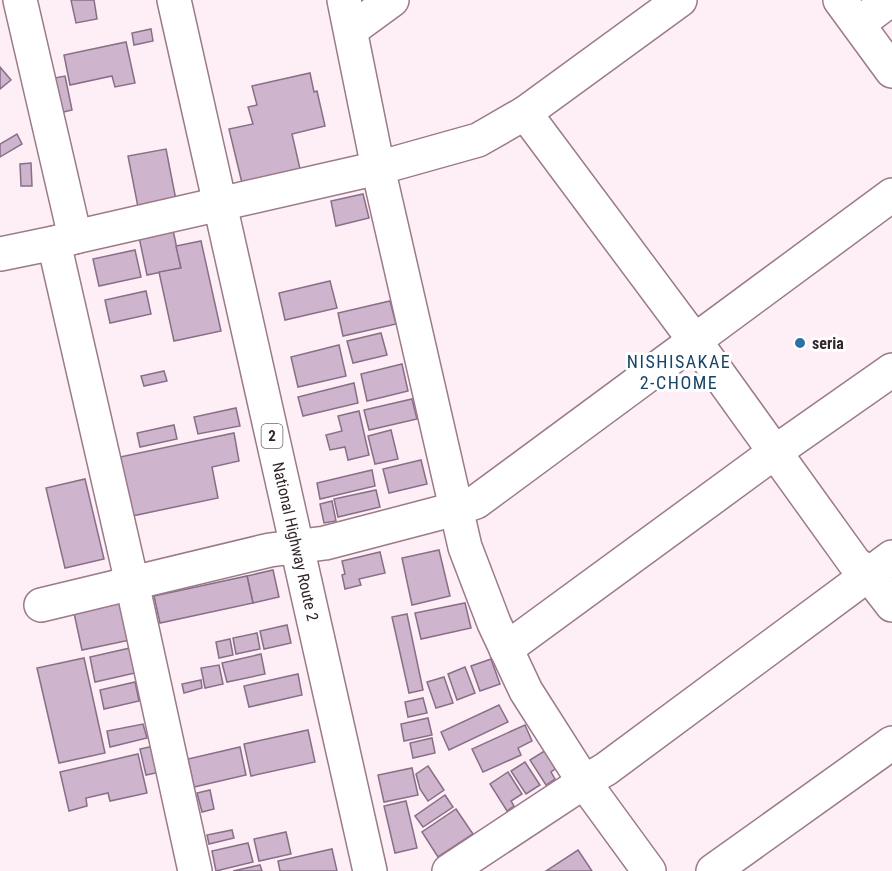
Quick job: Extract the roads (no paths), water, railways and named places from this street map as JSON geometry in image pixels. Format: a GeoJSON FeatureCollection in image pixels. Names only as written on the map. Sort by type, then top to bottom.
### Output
{"type":"FeatureCollection","features":[{"type":"Feature","properties":{"kind":"main road"},"geometry":{"type":"LineString","coordinates":[[20,0],[64,240],[132,583],[195,871]]}},
{"type":"Feature","properties":{"kind":"main road","name":"National Highway Route 2"},"geometry":{"type":"LineString","coordinates":[[174,0],[370,871]]}},
{"type":"Feature","properties":{"kind":"main road"},"geometry":{"type":"LineString","coordinates":[[392,0],[347,15],[378,168],[465,547],[494,623],[526,691],[584,782],[649,871]]}},
{"type":"Feature","properties":{"kind":"main road"},"geometry":{"type":"LineString","coordinates":[[0,254],[378,168],[478,140],[525,113],[680,0]]}},
{"type":"Feature","properties":{"kind":"main road"},"geometry":{"type":"LineString","coordinates":[[890,0],[849,12],[892,71]]}},
{"type":"Feature","properties":{"kind":"main road"},"geometry":{"type":"LineString","coordinates":[[525,113],[695,341],[854,562],[880,565]]}},
{"type":"Feature","properties":{"kind":"main road"},"geometry":{"type":"LineString","coordinates":[[41,605],[270,550],[325,543],[476,502],[892,195]]}},
{"type":"Feature","properties":{"kind":"main road"},"geometry":{"type":"LineString","coordinates":[[506,649],[775,452],[892,370]]}},
{"type":"Feature","properties":{"kind":"main road"},"geometry":{"type":"LineString","coordinates":[[880,565],[892,605]]}},
{"type":"Feature","properties":{"kind":"main road"},"geometry":{"type":"LineString","coordinates":[[449,871],[606,769],[880,565]]}},
{"type":"Feature","properties":{"kind":"main road"},"geometry":{"type":"LineString","coordinates":[[713,871],[892,743]]}},
{"type":"Feature","properties":{"kind":"place","name":"seria"},"geometry":{"type":"Point","coordinates":[800,343]}},
{"type":"Feature","properties":{"kind":"district","name":"NISHISAKAE 2-CHOME"},"geometry":{"type":"Point","coordinates":[679,372]}}]}
